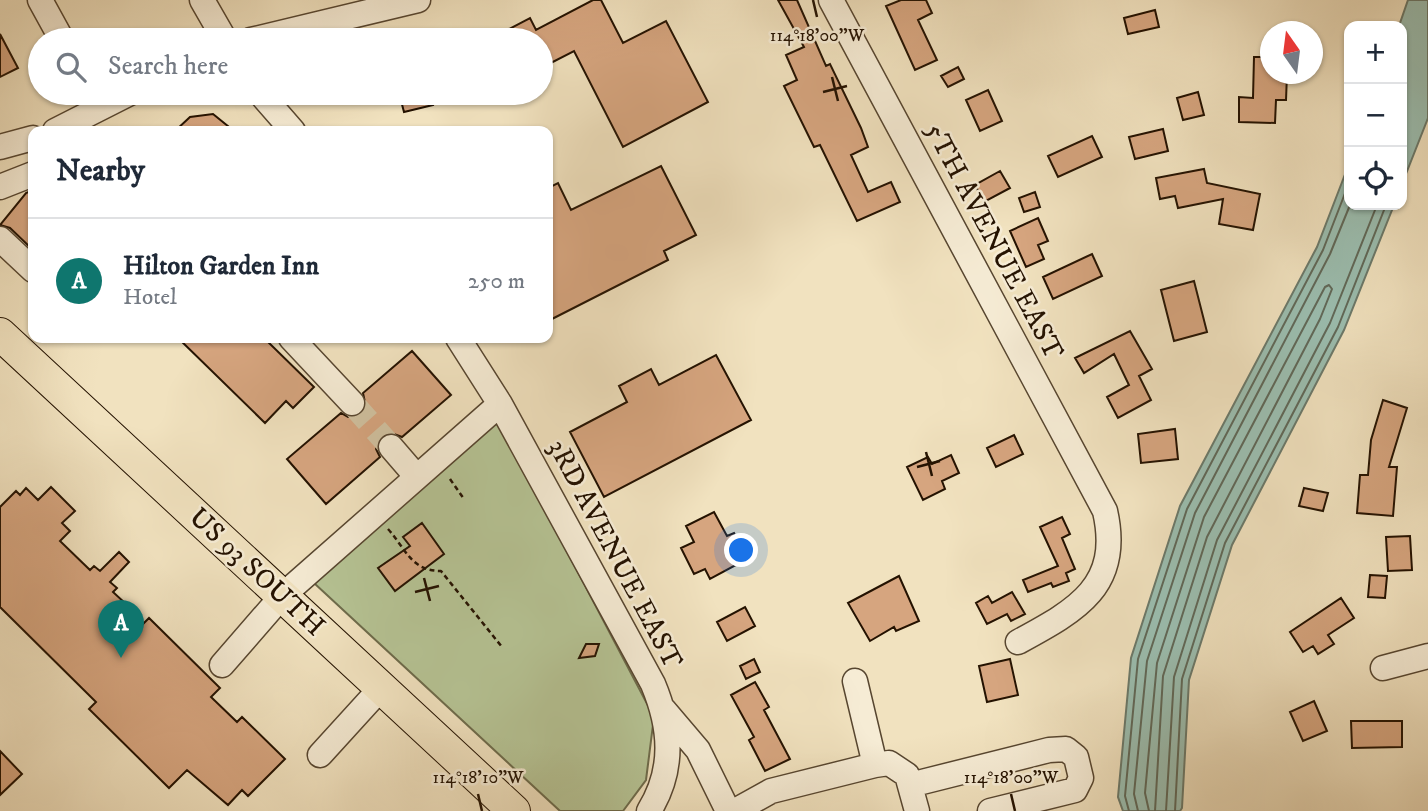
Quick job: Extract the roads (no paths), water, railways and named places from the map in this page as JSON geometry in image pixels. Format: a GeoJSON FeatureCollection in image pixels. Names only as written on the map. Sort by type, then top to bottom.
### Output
{"type":"FeatureCollection","features":[{"type":"Feature","properties":{"kind":"main road","name":"US 93 SOUTH"},"geometry":{"type":"LineString","coordinates":[[0,334],[514,811]]}},
{"type":"Feature","properties":{"kind":"street"},"geometry":{"type":"LineString","coordinates":[[40,0],[55,28]]}},
{"type":"Feature","properties":{"kind":"street"},"geometry":{"type":"LineString","coordinates":[[202,0],[218,28]]}},
{"type":"Feature","properties":{"kind":"street"},"geometry":{"type":"LineString","coordinates":[[301,28],[418,0]]}},
{"type":"Feature","properties":{"kind":"street","name":"5TH AVENUE EAST"},"geometry":{"type":"LineString","coordinates":[[831,0],[1105,511],[1110,535],[1106,567],[1091,595],[1056,621],[1018,642]]}},
{"type":"Feature","properties":{"kind":"street"},"geometry":{"type":"LineString","coordinates":[[66,126],[90,105]]}},
{"type":"Feature","properties":{"kind":"street"},"geometry":{"type":"LineString","coordinates":[[270,105],[289,126]]}},
{"type":"Feature","properties":{"kind":"street"},"geometry":{"type":"LineString","coordinates":[[0,148],[28,140]]}},
{"type":"Feature","properties":{"kind":"street"},"geometry":{"type":"LineString","coordinates":[[0,187],[28,176]]}},
{"type":"Feature","properties":{"kind":"street"},"geometry":{"type":"LineString","coordinates":[[0,239],[28,265]]}},
{"type":"Feature","properties":{"kind":"street"},"geometry":{"type":"LineString","coordinates":[[296,343],[352,403]]}},
{"type":"Feature","properties":{"kind":"street","name":"3RD AVENUE EAST"},"geometry":{"type":"LineString","coordinates":[[461,343],[500,404],[653,684],[664,710],[668,731],[668,758],[662,786],[649,811]]}},
{"type":"Feature","properties":{"kind":"street"},"geometry":{"type":"LineString","coordinates":[[222,665],[282,596],[500,404]]}},
{"type":"Feature","properties":{"kind":"street"},"geometry":{"type":"LineString","coordinates":[[391,447],[416,476]]}},
{"type":"Feature","properties":{"kind":"street"},"geometry":{"type":"LineString","coordinates":[[1383,668],[1428,656]]}},
{"type":"Feature","properties":{"kind":"street"},"geometry":{"type":"LineString","coordinates":[[855,681],[875,765]]}},
{"type":"Feature","properties":{"kind":"street"},"geometry":{"type":"LineString","coordinates":[[320,755],[381,688]]}},
{"type":"Feature","properties":{"kind":"street"},"geometry":{"type":"LineString","coordinates":[[664,710],[698,750],[728,811]]}},
{"type":"Feature","properties":{"kind":"street"},"geometry":{"type":"LineString","coordinates":[[910,785],[1049,750],[1066,749],[1076,757],[1081,778],[1075,790],[990,811]]}},
{"type":"Feature","properties":{"kind":"street"},"geometry":{"type":"LineString","coordinates":[[735,811],[771,791],[886,762],[907,775],[917,811]]}},
{"type":"Feature","properties":{"kind":"water"},"geometry":{"type":"Polygon","coordinates":[[[1408,0],[1428,0],[1428,118],[1407,171],[1407,21],[1401,21],[1408,0]]]}},
{"type":"Feature","properties":{"kind":"water"},"geometry":{"type":"Polygon","coordinates":[[[1344,177],[1344,210],[1392,210],[1344,330],[1232,545],[1189,680],[1182,808],[1180,811],[1123,811],[1118,797],[1131,658],[1180,506],[1317,247],[1344,177]]]}},
{"type":"Feature","properties":{"kind":"tunnel"},"geometry":{"type":"LineString","coordinates":[[352,403],[391,447]]}},
{"type":"Feature","properties":{"kind":"place","name":"Hilton Garden Inn"},"geometry":{"type":"Point","coordinates":[121,658]}}]}
